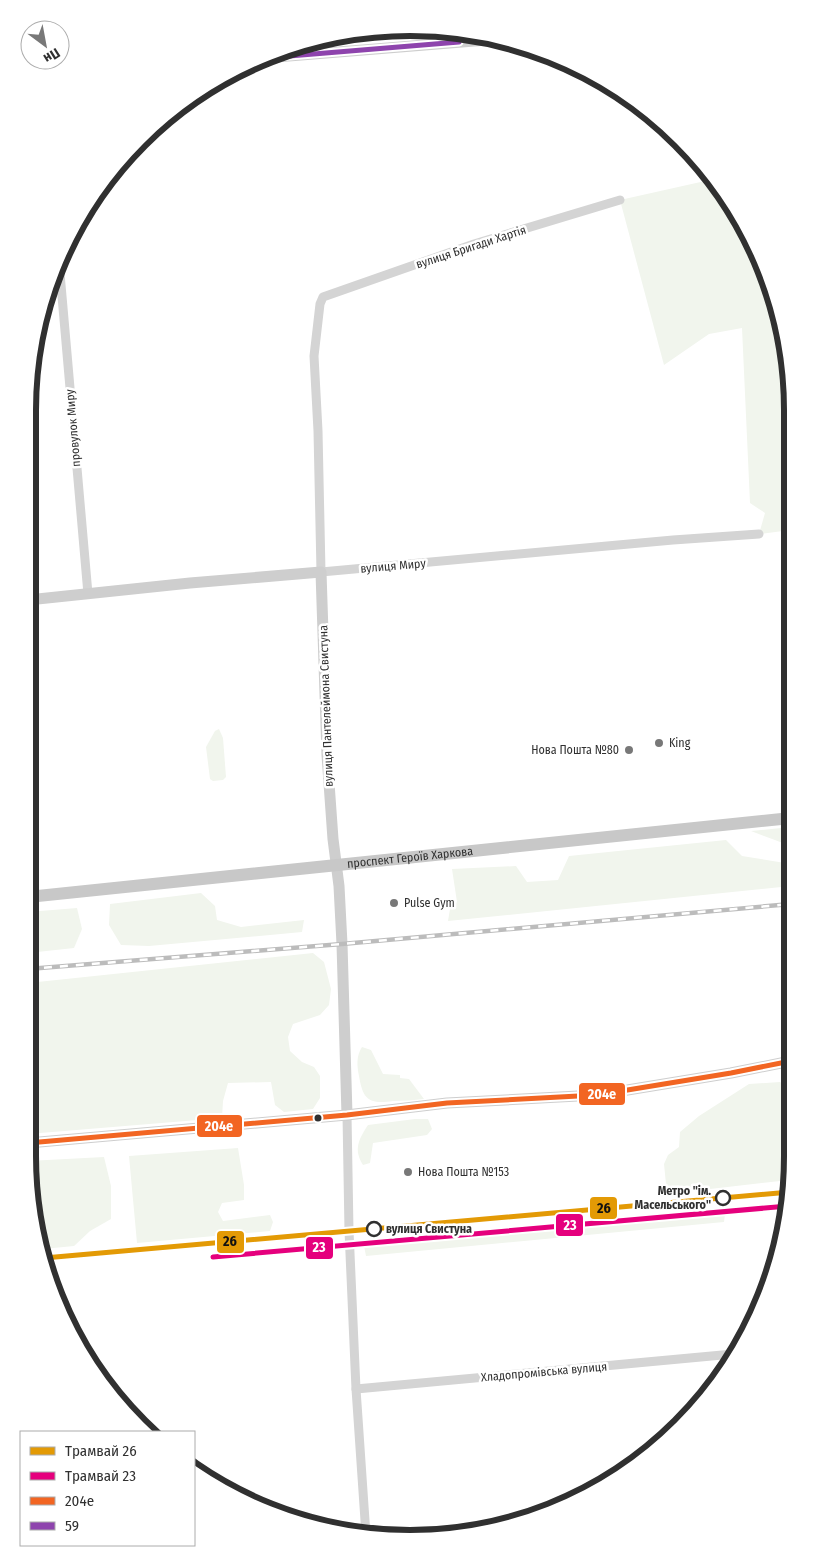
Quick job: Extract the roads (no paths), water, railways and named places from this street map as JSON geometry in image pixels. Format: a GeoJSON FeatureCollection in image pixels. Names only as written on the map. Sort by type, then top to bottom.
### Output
{"type":"FeatureCollection","features":[{"type":"Feature","properties":{"kind":"main road"},"geometry":{"type":"LineString","coordinates":[[290,56],[472,41]]}},
{"type":"Feature","properties":{"kind":"main road","name":"вулиця Миру"},"geometry":{"type":"LineString","coordinates":[[36,599],[320,572]]}},
{"type":"Feature","properties":{"kind":"main road","name":"вулиця Пантелеймона Свистуна"},"geometry":{"type":"LineString","coordinates":[[320,572],[326,755],[337,864],[342,944],[347,1115]]}},
{"type":"Feature","properties":{"kind":"main road","name":"проспект Героїв Харкова"},"geometry":{"type":"LineString","coordinates":[[36,896],[784,819]]}},
{"type":"Feature","properties":{"kind":"main road"},"geometry":{"type":"LineString","coordinates":[[36,1142],[347,1115],[447,1103],[597,1095],[731,1074],[784,1063]]}},
{"type":"Feature","properties":{"kind":"street","name":"вулиця Бригади Хартія"},"geometry":{"type":"LineString","coordinates":[[323,297],[474,244],[620,200]]}},
{"type":"Feature","properties":{"kind":"street","name":"провулок Миру"},"geometry":{"type":"LineString","coordinates":[[60,279],[88,594]]}},
{"type":"Feature","properties":{"kind":"street","name":"вулиця Пантелеймона Свистуна"},"geometry":{"type":"LineString","coordinates":[[320,572],[318,431],[314,356],[320,304],[323,297]]}},
{"type":"Feature","properties":{"kind":"street","name":"вулиця Миру"},"geometry":{"type":"LineString","coordinates":[[320,572],[759,534]]}},
{"type":"Feature","properties":{"kind":"street","name":"вулиця Пантелеймона Свистуна"},"geometry":{"type":"LineString","coordinates":[[347,1115],[349,1231],[356,1389],[366,1527]]}},
{"type":"Feature","properties":{"kind":"street","name":"Хладопромівська вулиця"},"geometry":{"type":"LineString","coordinates":[[356,1389],[727,1354]]}},
{"type":"Feature","properties":{"kind":"railway"},"geometry":{"type":"LineString","coordinates":[[36,968],[342,944],[784,905]]}},
{"type":"Feature","properties":{"kind":"tram line","name":"26"},"geometry":{"type":"LineString","coordinates":[[50,1257],[782,1193]]}},
{"type":"Feature","properties":{"kind":"tram line","name":"23"},"geometry":{"type":"LineString","coordinates":[[213,1257],[781,1207]]}},
{"type":"Feature","properties":{"kind":"place","name":"King"},"geometry":{"type":"Point","coordinates":[659,743]}},
{"type":"Feature","properties":{"kind":"place","name":"Нова Пошта №80"},"geometry":{"type":"Point","coordinates":[629,750]}},
{"type":"Feature","properties":{"kind":"place","name":"Pulse Gym"},"geometry":{"type":"Point","coordinates":[394,903]}},
{"type":"Feature","properties":{"kind":"place","name":"Нова Пошта №153"},"geometry":{"type":"Point","coordinates":[408,1172]}},
{"type":"Feature","properties":{"kind":"place","name":"Метро \"ім. Масельського\""},"geometry":{"type":"Point","coordinates":[723,1198]}},
{"type":"Feature","properties":{"kind":"place","name":"вулиця Свистуна"},"geometry":{"type":"Point","coordinates":[374,1229]}}]}
